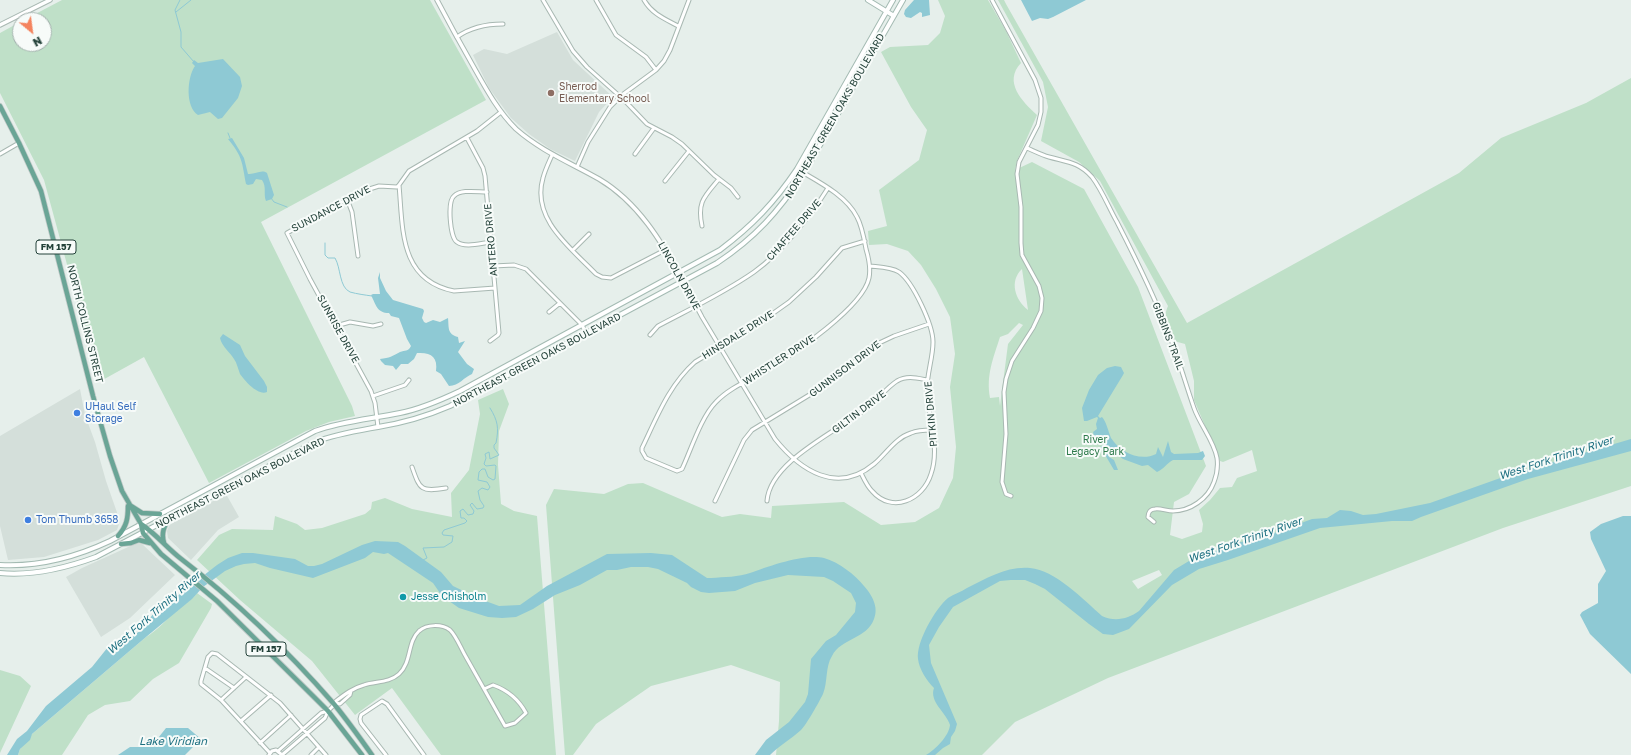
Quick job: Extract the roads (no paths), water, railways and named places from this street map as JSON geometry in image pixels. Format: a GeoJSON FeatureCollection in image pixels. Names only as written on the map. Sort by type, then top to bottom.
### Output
{"type":"FeatureCollection","features":[{"type":"Feature","properties":{"kind":"main road"},"geometry":{"type":"LineString","coordinates":[[868,0],[894,16]]}},
{"type":"Feature","properties":{"kind":"main road","name":"NORTHEAST GREEN OAKS BOULEVARD"},"geometry":{"type":"LineString","coordinates":[[0,565],[27,564],[61,559],[90,550],[315,431],[343,423],[402,413],[442,400],[720,250],[742,234],[756,221],[775,199],[796,169],[893,0]]}},
{"type":"Feature","properties":{"kind":"main road","name":"NORTHEAST GREEN OAKS BOULEVARD"},"geometry":{"type":"LineString","coordinates":[[0,574],[62,568],[96,557],[315,442],[347,432],[414,419],[464,400],[718,263],[747,242],[777,212],[804,173],[903,0]]}},
{"type":"Feature","properties":{"kind":"main road"},"geometry":{"type":"LineString","coordinates":[[852,70],[860,74]]}},
{"type":"Feature","properties":{"kind":"main road","name":"NORTH COLLINS STREET"},"geometry":{"type":"LineString","coordinates":[[0,106],[41,191],[93,396],[116,475],[128,504],[141,524],[149,529],[164,545],[224,593],[262,628],[335,704],[372,755]]}},
{"type":"Feature","properties":{"kind":"main road"},"geometry":{"type":"LineString","coordinates":[[209,488],[213,495]]}},
{"type":"Feature","properties":{"kind":"main road"},"geometry":{"type":"LineString","coordinates":[[128,504],[142,514],[160,514]]}},
{"type":"Feature","properties":{"kind":"main road"},"geometry":{"type":"LineString","coordinates":[[118,536],[125,527],[128,518],[128,504]]}},
{"type":"Feature","properties":{"kind":"main road"},"geometry":{"type":"LineString","coordinates":[[164,545],[162,538],[164,527],[170,518]]}},
{"type":"Feature","properties":{"kind":"main road","name":"NORTH COLLINS STREET"},"geometry":{"type":"LineString","coordinates":[[141,524],[142,533]]}},
{"type":"Feature","properties":{"kind":"main road","name":"FM 157"},"geometry":{"type":"LineString","coordinates":[[142,533],[161,554],[217,601],[328,711],[362,755]]}},
{"type":"Feature","properties":{"kind":"main road"},"geometry":{"type":"LineString","coordinates":[[121,544],[139,540],[152,545]]}},
{"type":"Feature","properties":{"kind":"main road"},"geometry":{"type":"LineString","coordinates":[[61,559],[62,568]]}},
{"type":"Feature","properties":{"kind":"street"},"geometry":{"type":"LineString","coordinates":[[0,25],[50,0]]}},
{"type":"Feature","properties":{"kind":"street","name":"LINCOLN DRIVE"},"geometry":{"type":"LineString","coordinates":[[437,0],[488,93],[501,112],[526,137],[552,155],[600,180],[623,197],[648,223],[679,273],[719,347],[781,446],[816,474],[826,477],[846,478],[861,473],[875,464],[904,436],[912,432],[932,430]]}},
{"type":"Feature","properties":{"kind":"street"},"geometry":{"type":"LineString","coordinates":[[543,0],[573,51],[587,67],[647,124],[672,137],[731,188],[738,197]]}},
{"type":"Feature","properties":{"kind":"street"},"geometry":{"type":"LineString","coordinates":[[596,0],[616,35],[646,57],[656,70]]}},
{"type":"Feature","properties":{"kind":"street"},"geometry":{"type":"LineString","coordinates":[[644,0],[648,7],[656,15],[678,26]]}},
{"type":"Feature","properties":{"kind":"street"},"geometry":{"type":"LineString","coordinates":[[577,167],[601,118],[610,106],[656,70],[670,50],[689,0]]}},
{"type":"Feature","properties":{"kind":"street"},"geometry":{"type":"LineString","coordinates":[[992,0],[1035,80],[1041,98],[1041,112],[1038,125],[1019,162],[1017,174],[1021,207],[1022,255],[1039,286],[1042,305],[1041,311],[1033,328],[1012,361],[1004,392],[1006,434],[1002,482],[1006,494],[1011,496]]}},
{"type":"Feature","properties":{"kind":"street"},"geometry":{"type":"LineString","coordinates":[[457,37],[465,31],[475,28],[492,24],[503,24]]}},
{"type":"Feature","properties":{"kind":"street"},"geometry":{"type":"LineString","coordinates":[[495,288],[454,291],[448,290],[430,282],[416,269],[405,248],[399,185],[409,171],[466,138],[501,112]]}},
{"type":"Feature","properties":{"kind":"street"},"geometry":{"type":"LineString","coordinates":[[636,154],[654,128]]}},
{"type":"Feature","properties":{"kind":"street","name":"ANTERO DRIVE"},"geometry":{"type":"LineString","coordinates":[[466,138],[483,168],[487,192],[490,242],[499,333],[490,341]]}},
{"type":"Feature","properties":{"kind":"street"},"geometry":{"type":"LineString","coordinates":[[0,154],[19,143]]}},
{"type":"Feature","properties":{"kind":"street","name":"GIBBINS TRAIL"},"geometry":{"type":"LineString","coordinates":[[1027,148],[1049,157],[1068,161],[1080,166],[1092,178],[1132,251],[1155,301],[1170,336],[1195,410],[1214,448],[1217,457],[1217,472],[1210,490],[1197,504],[1190,508],[1180,511],[1151,510],[1148,513],[1148,517],[1154,522]]}},
{"type":"Feature","properties":{"kind":"street"},"geometry":{"type":"LineString","coordinates":[[665,181],[689,151]]}},
{"type":"Feature","properties":{"kind":"street"},"geometry":{"type":"LineString","coordinates":[[552,155],[541,186],[540,199],[543,210],[555,231],[596,274],[608,278],[618,275],[665,250]]}},
{"type":"Feature","properties":{"kind":"street","name":"WHISTLER DRIVE"},"geometry":{"type":"LineString","coordinates":[[644,455],[677,471],[682,469],[709,410],[721,398],[809,342],[846,310],[864,291],[869,279],[870,266],[858,217],[850,205],[839,194],[796,169]]}},
{"type":"Feature","properties":{"kind":"street"},"geometry":{"type":"LineString","coordinates":[[702,226],[699,212],[701,204],[706,194],[719,179]]}},
{"type":"Feature","properties":{"kind":"street","name":"SUNDANCE DRIVE"},"geometry":{"type":"LineString","coordinates":[[287,234],[288,231],[360,192],[375,186],[397,187],[399,185]]}},
{"type":"Feature","properties":{"kind":"street","name":"CHAFFEE DRIVE"},"geometry":{"type":"LineString","coordinates":[[650,336],[658,326],[755,272],[771,258],[811,213],[828,188]]}},
{"type":"Feature","properties":{"kind":"street"},"geometry":{"type":"LineString","coordinates":[[487,192],[460,192],[454,195],[449,203],[453,237],[456,242],[465,244],[490,242]]}},
{"type":"Feature","properties":{"kind":"street"},"geometry":{"type":"LineString","coordinates":[[347,199],[352,212],[358,256]]}},
{"type":"Feature","properties":{"kind":"street","name":"SUNRISE DRIVE"},"geometry":{"type":"LineString","coordinates":[[287,234],[373,396],[378,427]]}},
{"type":"Feature","properties":{"kind":"street"},"geometry":{"type":"LineString","coordinates":[[573,250],[588,234]]}},
{"type":"Feature","properties":{"kind":"street","name":"HINSDALE DRIVE"},"geometry":{"type":"LineString","coordinates":[[644,455],[642,448],[659,413],[680,377],[695,362],[758,324],[789,302],[816,277],[842,248],[865,241]]}},
{"type":"Feature","properties":{"kind":"street"},"geometry":{"type":"LineString","coordinates":[[493,266],[514,265],[526,269],[582,325],[586,333]]}},
{"type":"Feature","properties":{"kind":"street","name":"PITKIN DRIVE"},"geometry":{"type":"LineString","coordinates":[[861,473],[871,491],[882,499],[895,502],[912,499],[925,487],[931,475],[934,456],[927,380],[933,342],[929,324],[912,288],[900,272],[882,267],[870,266]]}},
{"type":"Feature","properties":{"kind":"street"},"geometry":{"type":"LineString","coordinates":[[550,312],[560,303]]}},
{"type":"Feature","properties":{"kind":"street"},"geometry":{"type":"LineString","coordinates":[[336,326],[350,322],[373,326],[381,324]]}},
{"type":"Feature","properties":{"kind":"street","name":"GUNNISON DRIVE"},"geometry":{"type":"LineString","coordinates":[[715,501],[744,440],[752,430],[824,386],[877,344],[894,336],[929,324]]}},
{"type":"Feature","properties":{"kind":"street","name":"GILTIN DRIVE"},"geometry":{"type":"LineString","coordinates":[[767,501],[767,494],[771,484],[784,467],[795,458],[869,407],[898,381],[911,377],[927,380]]}},
{"type":"Feature","properties":{"kind":"street"},"geometry":{"type":"LineString","coordinates":[[373,396],[405,384],[409,380]]}},
{"type":"Feature","properties":{"kind":"street"},"geometry":{"type":"LineString","coordinates":[[412,467],[417,483],[423,488],[433,490],[446,488]]}},
{"type":"Feature","properties":{"kind":"street"},"geometry":{"type":"LineString","coordinates":[[278,751],[282,755],[325,718],[328,711],[336,701],[348,691],[364,685],[383,682],[398,674],[408,663],[415,636],[420,630],[434,626],[444,627],[454,634],[484,689],[505,726],[515,724],[526,713],[520,702],[498,687],[493,685],[484,689]]}},
{"type":"Feature","properties":{"kind":"street"},"geometry":{"type":"LineString","coordinates":[[326,755],[304,729],[271,695],[215,652],[210,655],[201,681],[203,687],[221,700],[270,754],[274,750],[278,751],[304,729],[321,713],[328,711]]}},
{"type":"Feature","properties":{"kind":"street"},"geometry":{"type":"LineString","coordinates":[[205,668],[234,688]]}},
{"type":"Feature","properties":{"kind":"street"},"geometry":{"type":"LineString","coordinates":[[221,700],[246,677]]}},
{"type":"Feature","properties":{"kind":"street"},"geometry":{"type":"LineString","coordinates":[[241,721],[271,695]]}},
{"type":"Feature","properties":{"kind":"street"},"geometry":{"type":"LineString","coordinates":[[386,755],[361,723],[360,719],[363,713],[378,702],[383,701],[387,704],[424,755]]}},
{"type":"Feature","properties":{"kind":"street"},"geometry":{"type":"LineString","coordinates":[[260,743],[291,715]]}},
{"type":"Feature","properties":{"kind":"street"},"geometry":{"type":"LineString","coordinates":[[311,755],[320,747]]}},
{"type":"Feature","properties":{"kind":"water"},"geometry":{"type":"Polygon","coordinates":[[[914,0],[929,0],[930,15],[922,17],[922,13],[920,12],[911,18],[906,17],[904,14],[905,10],[914,0]]]}},
{"type":"Feature","properties":{"kind":"water"},"geometry":{"type":"Polygon","coordinates":[[[1021,0],[1086,0],[1048,19],[1040,18],[1032,21],[1021,0]]]}},
{"type":"Feature","properties":{"kind":"water"},"geometry":{"type":"Polygon","coordinates":[[[223,59],[240,77],[242,86],[238,98],[222,118],[218,119],[210,112],[198,115],[191,106],[189,99],[190,77],[195,66],[192,63],[194,60],[198,63],[223,59]]]}},
{"type":"Feature","properties":{"kind":"water"},"geometry":{"type":"Polygon","coordinates":[[[232,138],[244,158],[248,174],[262,172],[267,173],[274,195],[272,199],[266,201],[262,180],[256,179],[253,184],[246,184],[243,165],[237,151],[228,139],[232,138]]]}},
{"type":"Feature","properties":{"kind":"water"},"geometry":{"type":"Polygon","coordinates":[[[380,272],[380,278],[386,291],[393,300],[423,309],[424,311],[422,318],[424,322],[426,323],[433,320],[440,322],[448,318],[450,332],[454,336],[458,337],[459,343],[465,341],[458,352],[467,364],[474,369],[472,374],[456,385],[449,386],[441,374],[436,371],[435,359],[426,353],[417,353],[414,359],[408,364],[401,364],[396,370],[393,366],[385,365],[381,361],[380,359],[408,350],[411,346],[399,318],[379,310],[371,295],[380,294],[378,278],[380,272]]]}},
{"type":"Feature","properties":{"kind":"water"},"geometry":{"type":"Polygon","coordinates":[[[223,334],[240,345],[245,356],[264,381],[267,387],[267,392],[263,393],[256,390],[242,377],[237,364],[221,341],[220,338],[223,334]]]}},
{"type":"Feature","properties":{"kind":"water"},"geometry":{"type":"Polygon","coordinates":[[[1115,366],[1121,367],[1124,373],[1098,416],[1104,419],[1111,438],[1115,443],[1120,448],[1131,454],[1143,457],[1156,454],[1158,447],[1163,457],[1168,441],[1171,452],[1174,454],[1198,453],[1203,451],[1205,456],[1202,460],[1173,460],[1157,472],[1148,465],[1142,466],[1123,459],[1117,454],[1111,453],[1111,451],[1107,453],[1109,457],[1114,460],[1118,470],[1114,470],[1104,453],[1109,450],[1108,446],[1103,449],[1100,447],[1105,444],[1102,436],[1095,440],[1093,432],[1097,429],[1096,424],[1098,418],[1084,421],[1082,408],[1089,390],[1098,375],[1107,368],[1115,366]]]}},
{"type":"Feature","properties":{"kind":"water"},"geometry":{"type":"Polygon","coordinates":[[[1631,439],[1631,451],[1528,479],[1412,521],[1392,521],[1320,528],[1199,569],[1172,585],[1129,629],[1113,635],[1103,634],[1045,589],[1035,584],[1025,580],[1000,581],[953,607],[929,645],[931,663],[957,724],[951,737],[950,744],[935,755],[926,755],[941,742],[947,734],[950,725],[934,698],[934,688],[920,667],[918,652],[923,635],[932,618],[948,598],[990,577],[1013,569],[1030,568],[1040,570],[1069,587],[1102,616],[1112,619],[1126,618],[1139,611],[1174,570],[1189,561],[1237,543],[1269,535],[1312,519],[1327,518],[1340,510],[1351,511],[1363,515],[1376,514],[1430,503],[1506,476],[1631,439]]]}},
{"type":"Feature","properties":{"kind":"water"},"geometry":{"type":"Polygon","coordinates":[[[1623,516],[1631,516],[1631,674],[1590,634],[1580,615],[1582,612],[1598,603],[1598,584],[1606,571],[1591,539],[1590,532],[1601,524],[1623,516]]]}},
{"type":"Feature","properties":{"kind":"water","name":"West Fork Trinity River"},"geometry":{"type":"Polygon","coordinates":[[[375,541],[398,542],[441,572],[453,586],[499,606],[520,605],[547,586],[607,554],[651,553],[672,555],[707,578],[741,575],[807,557],[824,558],[841,566],[860,582],[872,597],[876,610],[871,626],[860,635],[841,645],[832,656],[828,665],[826,685],[823,694],[804,727],[770,755],[755,755],[766,740],[789,722],[805,702],[808,694],[811,659],[826,641],[836,635],[855,612],[856,603],[851,593],[824,577],[788,575],[755,583],[735,591],[709,593],[701,592],[691,587],[687,583],[658,569],[648,567],[631,567],[617,570],[607,570],[580,585],[555,595],[533,609],[516,617],[502,618],[488,617],[459,608],[442,596],[433,583],[388,553],[384,554],[373,552],[365,558],[313,578],[255,563],[244,564],[225,571],[203,587],[192,599],[32,734],[30,740],[20,749],[18,755],[7,755],[17,739],[27,731],[46,706],[92,667],[108,647],[131,637],[140,631],[157,609],[172,600],[228,558],[242,553],[253,553],[295,559],[308,566],[314,566],[322,564],[362,545],[375,541]]]}},
{"type":"Feature","properties":{"kind":"water","name":"Lake Viridian"},"geometry":{"type":"Polygon","coordinates":[[[166,728],[188,728],[201,739],[185,755],[118,755],[130,747],[151,747],[166,728]]]}},
{"type":"Feature","properties":{"kind":"waterway"},"geometry":{"type":"LineString","coordinates":[[180,0],[175,10],[181,32],[181,47],[194,62]]}},
{"type":"Feature","properties":{"kind":"waterway"},"geometry":{"type":"LineString","coordinates":[[176,12],[191,0]]}},
{"type":"Feature","properties":{"kind":"waterway"},"geometry":{"type":"LineString","coordinates":[[228,133],[230,138]]}},
{"type":"Feature","properties":{"kind":"waterway"},"geometry":{"type":"LineString","coordinates":[[271,198],[274,202],[287,207]]}},
{"type":"Feature","properties":{"kind":"waterway"},"geometry":{"type":"LineString","coordinates":[[325,243],[325,255],[328,258],[335,258],[346,290],[353,293],[372,296]]}},
{"type":"Feature","properties":{"kind":"waterway"},"geometry":{"type":"LineString","coordinates":[[423,560],[427,558],[423,548],[444,547],[452,542],[453,536],[443,535],[442,533],[444,530],[467,521],[464,518],[461,518],[460,511],[463,509],[468,515],[473,514],[474,511],[470,505],[472,503],[477,509],[483,508],[484,506],[480,500],[478,491],[482,488],[488,490],[490,487],[487,482],[478,480],[479,472],[482,469],[485,469],[488,477],[493,480],[495,479],[496,466],[486,466],[484,464],[486,458],[485,454],[489,452],[490,459],[499,455],[494,448],[498,429],[495,417],[490,408]]}},
{"type":"Feature","properties":{"kind":"place","name":"Sherrod Elementary School"},"geometry":{"type":"Point","coordinates":[551,93]}},
{"type":"Feature","properties":{"kind":"place","name":"UHaul Self Storage"},"geometry":{"type":"Point","coordinates":[77,413]}},
{"type":"Feature","properties":{"kind":"place","name":"Tom Thumb 3658"},"geometry":{"type":"Point","coordinates":[28,520]}},
{"type":"Feature","properties":{"kind":"place","name":"Jesse Chisholm"},"geometry":{"type":"Point","coordinates":[403,597]}},
{"type":"Feature","properties":{"kind":"park label","name":"River Legacy Park"},"geometry":{"type":"Point","coordinates":[1095,446]}}]}
